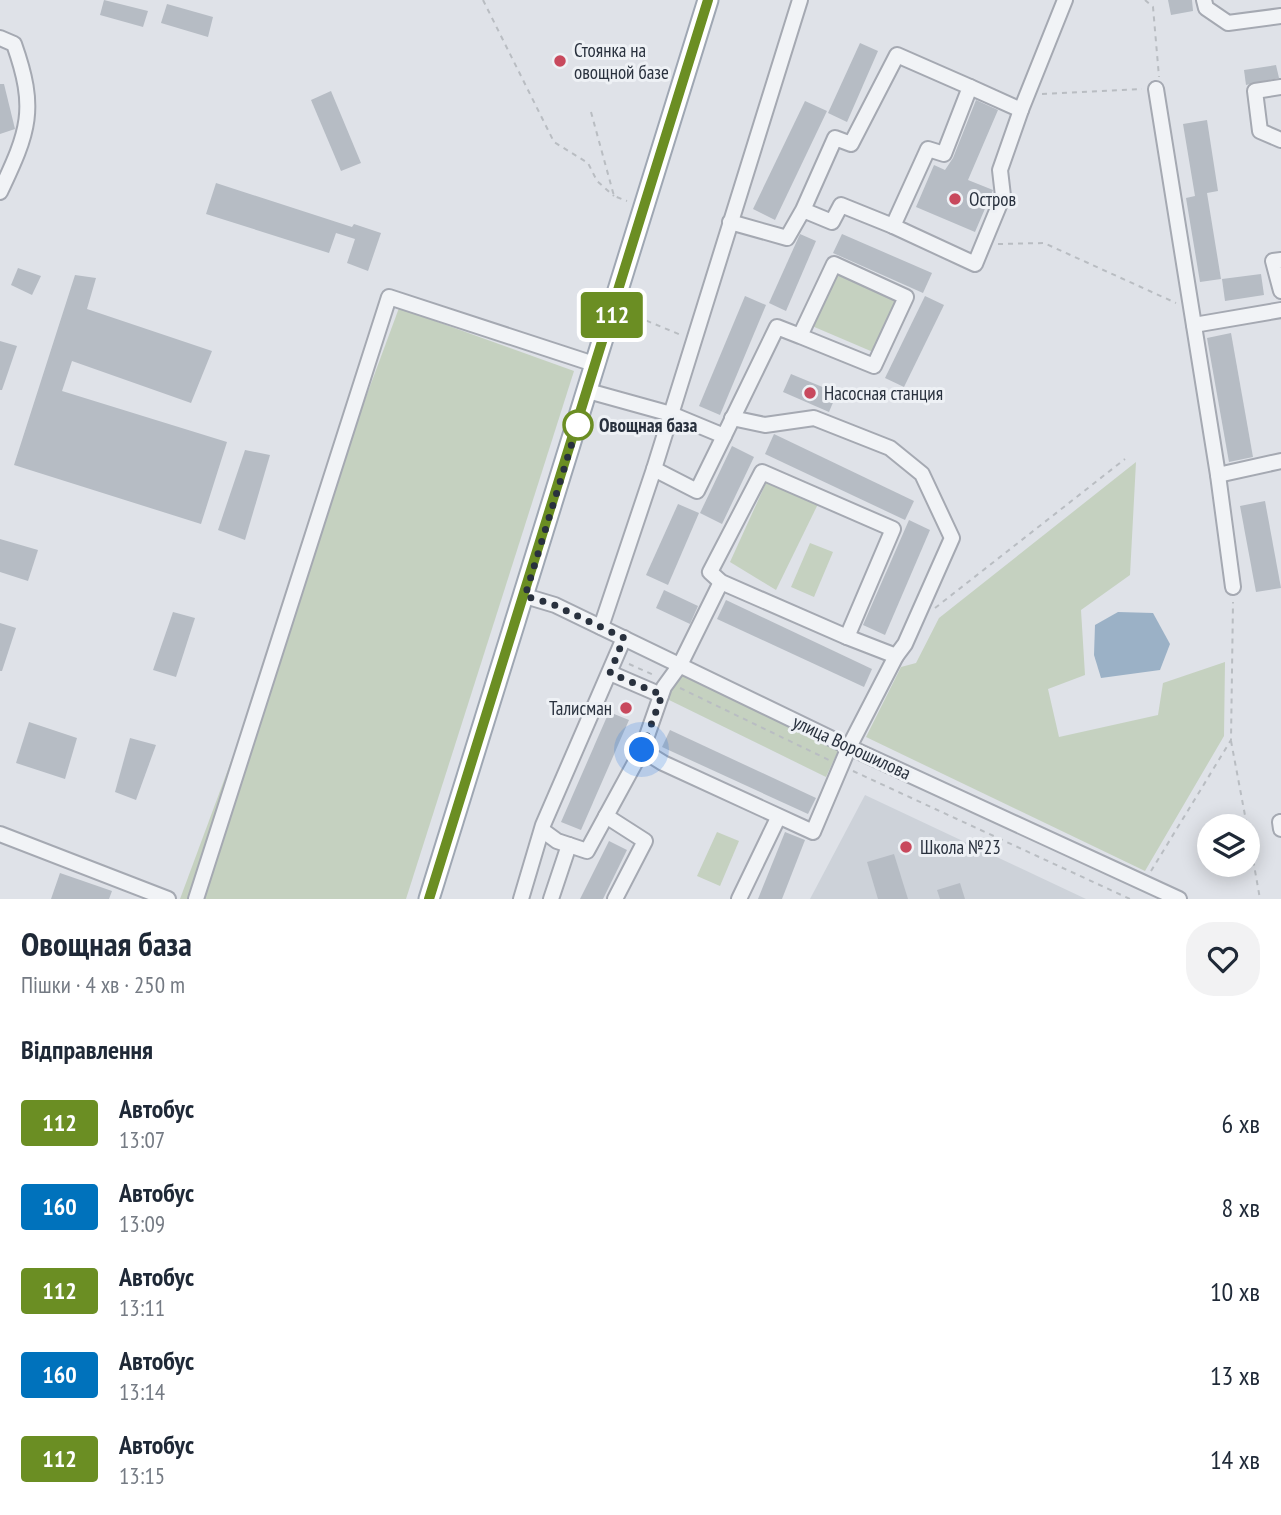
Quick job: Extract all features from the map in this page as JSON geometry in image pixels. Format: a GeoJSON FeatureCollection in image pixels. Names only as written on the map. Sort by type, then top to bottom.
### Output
{"type":"FeatureCollection","features":[{"type":"Feature","properties":{"kind":"main road"},"geometry":{"type":"LineString","coordinates":[[429,899],[597,365],[708,0]]}},
{"type":"Feature","properties":{"kind":"street"},"geometry":{"type":"LineString","coordinates":[[601,627],[654,469],[800,0]]}},
{"type":"Feature","properties":{"kind":"street"},"geometry":{"type":"LineString","coordinates":[[803,210],[832,222],[841,205],[975,264],[1003,196],[1000,170],[1065,0]]}},
{"type":"Feature","properties":{"kind":"street"},"geometry":{"type":"LineString","coordinates":[[1205,0],[1206,8],[1228,23],[1281,16]]}},
{"type":"Feature","properties":{"kind":"street"},"geometry":{"type":"LineString","coordinates":[[0,38],[14,44],[26,77],[29,107],[25,135],[0,191]]}},
{"type":"Feature","properties":{"kind":"street"},"geometry":{"type":"LineString","coordinates":[[730,222],[787,238],[803,210],[835,138],[851,144],[897,55],[1021,110]]}},
{"type":"Feature","properties":{"kind":"street"},"geometry":{"type":"LineString","coordinates":[[893,226],[928,149],[944,154],[970,87]]}},
{"type":"Feature","properties":{"kind":"street"},"geometry":{"type":"LineString","coordinates":[[1281,88],[1255,91],[1260,131],[1281,140]]}},
{"type":"Feature","properties":{"kind":"street"},"geometry":{"type":"LineString","coordinates":[[1156,89],[1218,475],[1233,587]]}},
{"type":"Feature","properties":{"kind":"street"},"geometry":{"type":"LineString","coordinates":[[1281,260],[1273,261],[1281,291]]}},
{"type":"Feature","properties":{"kind":"street"},"geometry":{"type":"LineString","coordinates":[[654,469],[697,491],[777,327],[874,366],[906,297],[834,264],[800,336]]}},
{"type":"Feature","properties":{"kind":"street"},"geometry":{"type":"LineString","coordinates":[[196,899],[389,297],[597,365]]}},
{"type":"Feature","properties":{"kind":"street"},"geometry":{"type":"LineString","coordinates":[[1194,325],[1281,310]]}},
{"type":"Feature","properties":{"kind":"street"},"geometry":{"type":"LineString","coordinates":[[588,391],[671,414],[724,436]]}},
{"type":"Feature","properties":{"kind":"street"},"geometry":{"type":"LineString","coordinates":[[642,750],[778,818],[813,832],[849,747],[919,612],[952,538],[922,474],[890,448],[814,418],[765,425],[732,418]]}},
{"type":"Feature","properties":{"kind":"street"},"geometry":{"type":"LineString","coordinates":[[1218,475],[1281,461]]}},
{"type":"Feature","properties":{"kind":"street"},"geometry":{"type":"LineString","coordinates":[[847,637],[893,529],[762,472],[710,572],[721,582],[847,637],[896,656]]}},
{"type":"Feature","properties":{"kind":"street"},"geometry":{"type":"LineString","coordinates":[[542,830],[569,845],[587,851],[642,750],[665,688],[680,665],[721,582]]}},
{"type":"Feature","properties":{"kind":"street","name":"улица Ворошилова"},"geometry":{"type":"LineString","coordinates":[[525,596],[552,604],[849,747],[1179,899]]}},
{"type":"Feature","properties":{"kind":"street"},"geometry":{"type":"LineString","coordinates":[[521,899],[542,830],[624,638]]}},
{"type":"Feature","properties":{"kind":"street"},"geometry":{"type":"LineString","coordinates":[[610,673],[665,688]]}},
{"type":"Feature","properties":{"kind":"street"},"geometry":{"type":"LineString","coordinates":[[606,816],[645,841],[615,899]]}},
{"type":"Feature","properties":{"kind":"street"},"geometry":{"type":"LineString","coordinates":[[739,899],[778,818]]}},
{"type":"Feature","properties":{"kind":"street"},"geometry":{"type":"LineString","coordinates":[[0,834],[168,899]]}},
{"type":"Feature","properties":{"kind":"street"},"geometry":{"type":"LineString","coordinates":[[551,899],[569,845]]}},
{"type":"Feature","properties":{"kind":"path"},"geometry":{"type":"LineString","coordinates":[[484,0],[554,142],[588,163],[597,181],[614,196],[644,208]]}},
{"type":"Feature","properties":{"kind":"path"},"geometry":{"type":"LineString","coordinates":[[1027,95],[1156,89],[1160,73],[1153,7],[1145,0]]}},
{"type":"Feature","properties":{"kind":"path"},"geometry":{"type":"LineString","coordinates":[[591,111],[614,196]]}},
{"type":"Feature","properties":{"kind":"path"},"geometry":{"type":"LineString","coordinates":[[983,244],[1044,243],[1191,310]]}},
{"type":"Feature","properties":{"kind":"path"},"geometry":{"type":"LineString","coordinates":[[614,308],[694,340]]}},
{"type":"Feature","properties":{"kind":"path"},"geometry":{"type":"LineString","coordinates":[[919,612],[929,613],[1125,459]]}},
{"type":"Feature","properties":{"kind":"path"},"geometry":{"type":"LineString","coordinates":[[1233,587],[1231,740],[1245,814]]}},
{"type":"Feature","properties":{"kind":"path"},"geometry":{"type":"LineString","coordinates":[[615,658],[665,688],[1130,899]]}},
{"type":"Feature","properties":{"kind":"path"},"geometry":{"type":"LineString","coordinates":[[1144,883],[1231,740]]}},
{"type":"Feature","properties":{"kind":"path"},"geometry":{"type":"LineString","coordinates":[[1256,877],[1260,899]]}},
{"type":"Feature","properties":{"kind":"shaded area","name":"Школа №23"},"geometry":{"type":"Polygon","coordinates":[[[865,795],[1086,899],[810,899],[865,795]]]}},
{"type":"Feature","properties":{"kind":"green space"},"geometry":{"type":"Polygon","coordinates":[[[837,273],[896,301],[873,352],[812,326],[837,273]]]}},
{"type":"Feature","properties":{"kind":"green space"},"geometry":{"type":"Polygon","coordinates":[[[399,308],[574,371],[406,899],[180,899],[399,308]]]}},
{"type":"Feature","properties":{"kind":"green space"},"geometry":{"type":"Polygon","coordinates":[[[1136,462],[1130,575],[1081,610],[1085,675],[1048,689],[1059,737],[1158,715],[1163,683],[1225,662],[1224,736],[1145,871],[866,737],[901,667],[916,663],[939,618],[1136,462]]]}},
{"type":"Feature","properties":{"kind":"green space"},"geometry":{"type":"Polygon","coordinates":[[[766,483],[818,504],[776,590],[730,562],[766,483]]]}},
{"type":"Feature","properties":{"kind":"green space"},"geometry":{"type":"Polygon","coordinates":[[[810,543],[833,552],[814,597],[791,587],[810,543]]]}},
{"type":"Feature","properties":{"kind":"green space"},"geometry":{"type":"Polygon","coordinates":[[[679,670],[839,749],[826,777],[665,698],[679,670]]]}},
{"type":"Feature","properties":{"kind":"green space"},"geometry":{"type":"Polygon","coordinates":[[[717,832],[739,841],[720,886],[697,876],[717,832]]]}},
{"type":"Feature","properties":{"kind":"water"},"geometry":{"type":"Polygon","coordinates":[[[1118,612],[1153,613],[1170,644],[1160,670],[1101,678],[1094,655],[1095,625],[1118,612]]]}},
{"type":"Feature","properties":{"kind":"building"},"geometry":{"type":"Polygon","coordinates":[[[104,0],[148,11],[143,27],[100,15],[104,0]]]}},
{"type":"Feature","properties":{"kind":"building"},"geometry":{"type":"Polygon","coordinates":[[[1168,0],[1192,0],[1193,11],[1171,15],[1168,0]]]}},
{"type":"Feature","properties":{"kind":"building"},"geometry":{"type":"Polygon","coordinates":[[[167,4],[213,17],[208,37],[161,23],[167,4]]]}},
{"type":"Feature","properties":{"kind":"building"},"geometry":{"type":"Polygon","coordinates":[[[860,43],[878,51],[847,122],[828,113],[860,43]]]}},
{"type":"Feature","properties":{"kind":"building"},"geometry":{"type":"Polygon","coordinates":[[[1276,65],[1279,78],[1246,85],[1244,70],[1276,65]]]}},
{"type":"Feature","properties":{"kind":"building"},"geometry":{"type":"Polygon","coordinates":[[[0,84],[4,84],[15,129],[0,134],[0,84]]]}},
{"type":"Feature","properties":{"kind":"building"},"geometry":{"type":"Polygon","coordinates":[[[331,91],[361,163],[341,171],[311,100],[331,91]]]}},
{"type":"Feature","properties":{"kind":"building","name":"Остров"},"geometry":{"type":"Polygon","coordinates":[[[976,100],[998,110],[968,180],[993,190],[975,232],[916,207],[934,165],[945,170],[953,158],[976,100]]]}},
{"type":"Feature","properties":{"kind":"building"},"geometry":{"type":"Polygon","coordinates":[[[805,101],[827,111],[775,220],[753,209],[805,101]]]}},
{"type":"Feature","properties":{"kind":"building"},"geometry":{"type":"Polygon","coordinates":[[[1207,120],[1218,191],[1207,193],[1221,279],[1200,282],[1186,198],[1195,196],[1183,124],[1207,120]]]}},
{"type":"Feature","properties":{"kind":"building"},"geometry":{"type":"Polygon","coordinates":[[[216,183],[352,227],[354,224],[381,233],[368,271],[347,263],[355,239],[336,233],[329,253],[206,214],[216,183]]]}},
{"type":"Feature","properties":{"kind":"building"},"geometry":{"type":"Polygon","coordinates":[[[800,234],[816,241],[786,311],[769,303],[800,234]]]}},
{"type":"Feature","properties":{"kind":"building"},"geometry":{"type":"Polygon","coordinates":[[[842,234],[932,273],[923,293],[833,253],[842,234]]]}},
{"type":"Feature","properties":{"kind":"building"},"geometry":{"type":"Polygon","coordinates":[[[18,268],[41,276],[32,295],[11,285],[18,268]]]}},
{"type":"Feature","properties":{"kind":"building"},"geometry":{"type":"Polygon","coordinates":[[[1261,274],[1264,295],[1225,301],[1222,279],[1261,274]]]}},
{"type":"Feature","properties":{"kind":"building"},"geometry":{"type":"Polygon","coordinates":[[[75,275],[96,278],[87,309],[212,351],[191,403],[72,361],[62,391],[227,442],[201,524],[14,465],[75,275]]]}},
{"type":"Feature","properties":{"kind":"building"},"geometry":{"type":"Polygon","coordinates":[[[745,296],[766,305],[720,415],[699,406],[745,296]]]}},
{"type":"Feature","properties":{"kind":"building"},"geometry":{"type":"Polygon","coordinates":[[[925,296],[944,305],[904,387],[885,378],[925,296]]]}},
{"type":"Feature","properties":{"kind":"building"},"geometry":{"type":"Polygon","coordinates":[[[1231,333],[1253,457],[1229,462],[1207,338],[1231,333]]]}},
{"type":"Feature","properties":{"kind":"building"},"geometry":{"type":"Polygon","coordinates":[[[0,341],[17,346],[2,390],[0,390],[0,341]]]}},
{"type":"Feature","properties":{"kind":"building","name":"Насосная станция"},"geometry":{"type":"Polygon","coordinates":[[[791,374],[837,393],[829,412],[783,392],[791,374]]]}},
{"type":"Feature","properties":{"kind":"building"},"geometry":{"type":"Polygon","coordinates":[[[774,434],[914,501],[905,520],[765,454],[774,434]]]}},
{"type":"Feature","properties":{"kind":"building"},"geometry":{"type":"Polygon","coordinates":[[[732,446],[754,457],[722,524],[700,513],[732,446]]]}},
{"type":"Feature","properties":{"kind":"building"},"geometry":{"type":"Polygon","coordinates":[[[245,450],[270,455],[245,540],[218,530],[245,450]]]}},
{"type":"Feature","properties":{"kind":"building"},"geometry":{"type":"Polygon","coordinates":[[[1265,501],[1281,588],[1256,592],[1240,506],[1265,501]]]}},
{"type":"Feature","properties":{"kind":"building"},"geometry":{"type":"Polygon","coordinates":[[[678,504],[699,513],[668,585],[646,575],[678,504]]]}},
{"type":"Feature","properties":{"kind":"building"},"geometry":{"type":"Polygon","coordinates":[[[909,520],[930,530],[885,635],[863,625],[909,520]]]}},
{"type":"Feature","properties":{"kind":"building"},"geometry":{"type":"Polygon","coordinates":[[[0,539],[38,550],[28,581],[0,572],[0,539]]]}},
{"type":"Feature","properties":{"kind":"building"},"geometry":{"type":"Polygon","coordinates":[[[664,590],[698,606],[690,624],[656,608],[664,590]]]}},
{"type":"Feature","properties":{"kind":"building"},"geometry":{"type":"Polygon","coordinates":[[[726,600],[872,669],[864,687],[717,619],[726,600]]]}},
{"type":"Feature","properties":{"kind":"building"},"geometry":{"type":"Polygon","coordinates":[[[173,612],[195,618],[176,677],[153,670],[173,612]]]}},
{"type":"Feature","properties":{"kind":"building"},"geometry":{"type":"Polygon","coordinates":[[[0,623],[16,628],[2,671],[0,671],[0,623]]]}},
{"type":"Feature","properties":{"kind":"building"},"geometry":{"type":"Polygon","coordinates":[[[609,712],[629,720],[581,830],[561,822],[609,712]]]}},
{"type":"Feature","properties":{"kind":"building"},"geometry":{"type":"Polygon","coordinates":[[[29,722],[77,738],[65,779],[16,763],[29,722]]]}},
{"type":"Feature","properties":{"kind":"building"},"geometry":{"type":"Polygon","coordinates":[[[670,730],[816,798],[808,814],[662,747],[670,730]]]}},
{"type":"Feature","properties":{"kind":"building"},"geometry":{"type":"Polygon","coordinates":[[[130,738],[156,745],[136,800],[115,792],[130,738]]]}},
{"type":"Feature","properties":{"kind":"building"},"geometry":{"type":"Polygon","coordinates":[[[785,832],[805,840],[782,899],[758,899],[785,832]]]}},
{"type":"Feature","properties":{"kind":"building"},"geometry":{"type":"Polygon","coordinates":[[[609,841],[627,850],[603,899],[580,899],[609,841]]]}},
{"type":"Feature","properties":{"kind":"building"},"geometry":{"type":"Polygon","coordinates":[[[894,854],[908,899],[878,899],[867,862],[894,854]]]}},
{"type":"Feature","properties":{"kind":"building"},"geometry":{"type":"Polygon","coordinates":[[[60,873],[112,891],[109,899],[51,899],[60,873]]]}},
{"type":"Feature","properties":{"kind":"building"},"geometry":{"type":"Polygon","coordinates":[[[960,883],[965,899],[940,899],[937,890],[960,883]]]}},
{"type":"Feature","properties":{"kind":"bus line","name":"112"},"geometry":{"type":"LineString","coordinates":[[429,899],[708,0]]}},
{"type":"Feature","properties":{"kind":"place","name":"Стоянка на овощной базе"},"geometry":{"type":"Point","coordinates":[560,61]}},
{"type":"Feature","properties":{"kind":"place","name":"Остров"},"geometry":{"type":"Point","coordinates":[955,199]}},
{"type":"Feature","properties":{"kind":"place","name":"Насосная станция"},"geometry":{"type":"Point","coordinates":[810,393]}},
{"type":"Feature","properties":{"kind":"place","name":"Овощная база"},"geometry":{"type":"Point","coordinates":[578,425]}},
{"type":"Feature","properties":{"kind":"place","name":"Талисман"},"geometry":{"type":"Point","coordinates":[626,708]}},
{"type":"Feature","properties":{"kind":"place","name":"Школа №23"},"geometry":{"type":"Point","coordinates":[906,847]}},
{"type":"Feature","properties":{"kind":"route"},"geometry":{"type":"LineString","coordinates":[[578,425],[580,417],[525,596],[552,604],[624,638],[610,673],[662,695],[642,750]]}}]}
